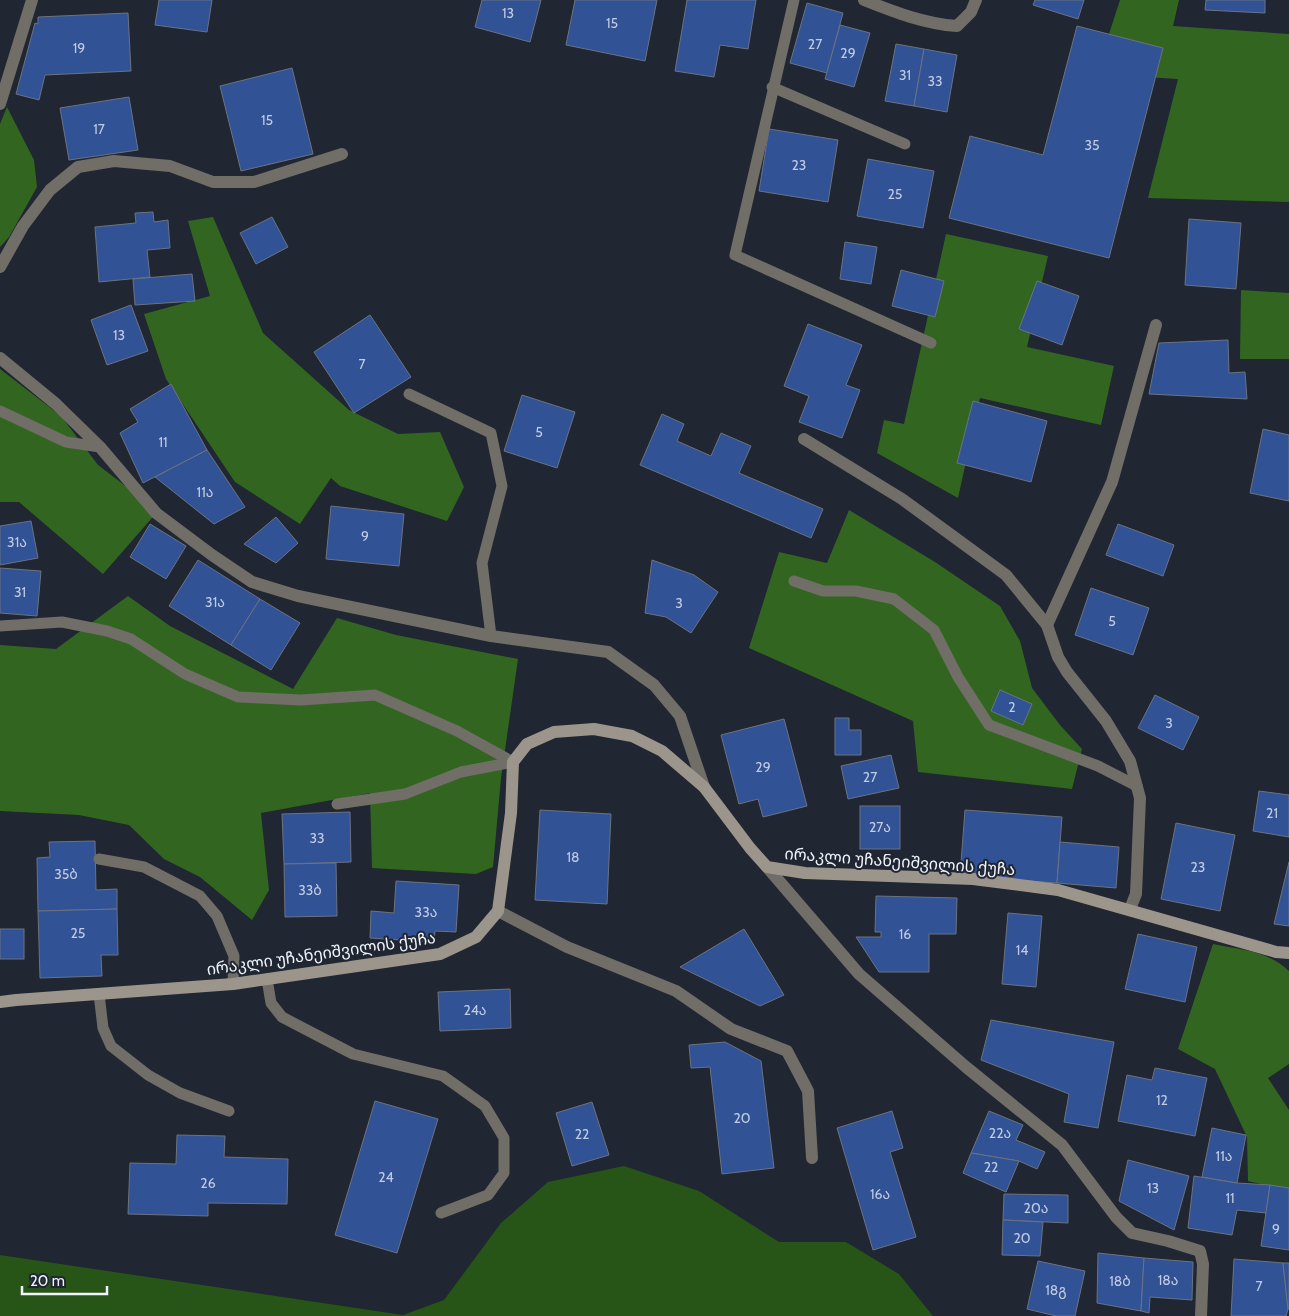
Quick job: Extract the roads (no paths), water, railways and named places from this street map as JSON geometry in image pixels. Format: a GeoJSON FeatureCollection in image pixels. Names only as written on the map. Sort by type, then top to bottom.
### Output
{"type":"FeatureCollection","features":[{"type":"Feature","properties":{"kind":"street"},"geometry":{"type":"LineString","coordinates":[[0,104],[32,0]]}},
{"type":"Feature","properties":{"kind":"street"},"geometry":{"type":"LineString","coordinates":[[864,0],[937,25],[956,26],[971,12],[976,0]]}},
{"type":"Feature","properties":{"kind":"street"},"geometry":{"type":"LineString","coordinates":[[0,268],[23,226],[50,190],[78,167],[114,161],[161,165],[170,166],[213,182],[254,182],[342,154]]}},
{"type":"Feature","properties":{"kind":"street"},"geometry":{"type":"LineString","coordinates":[[1047,625],[1112,482],[1156,325]]}},
{"type":"Feature","properties":{"kind":"street"},"geometry":{"type":"LineString","coordinates":[[0,358],[56,404],[100,446],[156,513],[252,582],[298,596],[491,636],[608,652],[654,685],[680,716],[704,787]]}},
{"type":"Feature","properties":{"kind":"street"},"geometry":{"type":"LineString","coordinates":[[804,439],[902,499],[1006,575],[1047,625],[1058,657],[1067,672],[1106,721],[1130,761],[1140,798],[1136,894],[1130,909]]}},
{"type":"Feature","properties":{"kind":"street","name":"ირაკლი უჩანეიშვილის ქუჩა"},"geometry":{"type":"LineString","coordinates":[[513,762],[527,744],[554,732],[594,729],[632,736],[662,751],[704,787],[750,848],[768,867],[805,873],[973,880],[1058,890],[1276,952],[1289,953]]}},
{"type":"Feature","properties":{"kind":"street"},"geometry":{"type":"LineString","coordinates":[[513,762],[511,813],[498,911],[567,947],[676,991],[731,1029],[787,1052],[808,1091],[812,1158]]}},
{"type":"Feature","properties":{"kind":"street"},"geometry":{"type":"LineString","coordinates":[[768,867],[859,974],[966,1067],[1062,1145],[1116,1217],[1132,1233],[1200,1251],[1203,1264],[1201,1316]]}},
{"type":"Feature","properties":{"kind":"street","name":"ირაკლი უჩანეიშვილის ქუჩა"},"geometry":{"type":"LineString","coordinates":[[0,1002],[233,984],[440,954],[476,937],[498,911]]}},
{"type":"Feature","properties":{"kind":"lane"},"geometry":{"type":"LineString","coordinates":[[794,0],[772,87],[735,255],[931,343]]}},
{"type":"Feature","properties":{"kind":"lane"},"geometry":{"type":"LineString","coordinates":[[772,87],[904,144]]}},
{"type":"Feature","properties":{"kind":"lane"},"geometry":{"type":"LineString","coordinates":[[409,394],[491,433],[502,486],[482,564],[491,636]]}},
{"type":"Feature","properties":{"kind":"lane"},"geometry":{"type":"LineString","coordinates":[[0,412],[66,442],[100,446]]}},
{"type":"Feature","properties":{"kind":"lane"},"geometry":{"type":"LineString","coordinates":[[794,581],[823,590],[856,590],[894,599],[934,630],[958,678],[989,726],[1098,766],[1137,786]]}},
{"type":"Feature","properties":{"kind":"lane"},"geometry":{"type":"LineString","coordinates":[[0,626],[62,622],[107,631],[132,640],[185,674],[238,696],[301,700],[375,695],[457,731],[513,762]]}},
{"type":"Feature","properties":{"kind":"lane"},"geometry":{"type":"LineString","coordinates":[[337,804],[405,794],[460,772],[513,762]]}},
{"type":"Feature","properties":{"kind":"lane"},"geometry":{"type":"LineString","coordinates":[[99,859],[144,867],[200,896],[217,916],[234,956],[233,984]]}},
{"type":"Feature","properties":{"kind":"lane"},"geometry":{"type":"LineString","coordinates":[[267,979],[271,1004],[282,1017],[353,1054],[443,1076],[485,1106],[504,1138],[504,1173],[488,1195],[441,1213]]}},
{"type":"Feature","properties":{"kind":"lane"},"geometry":{"type":"LineString","coordinates":[[99,994],[103,1028],[111,1046],[148,1075],[180,1093],[229,1111]]}}]}
